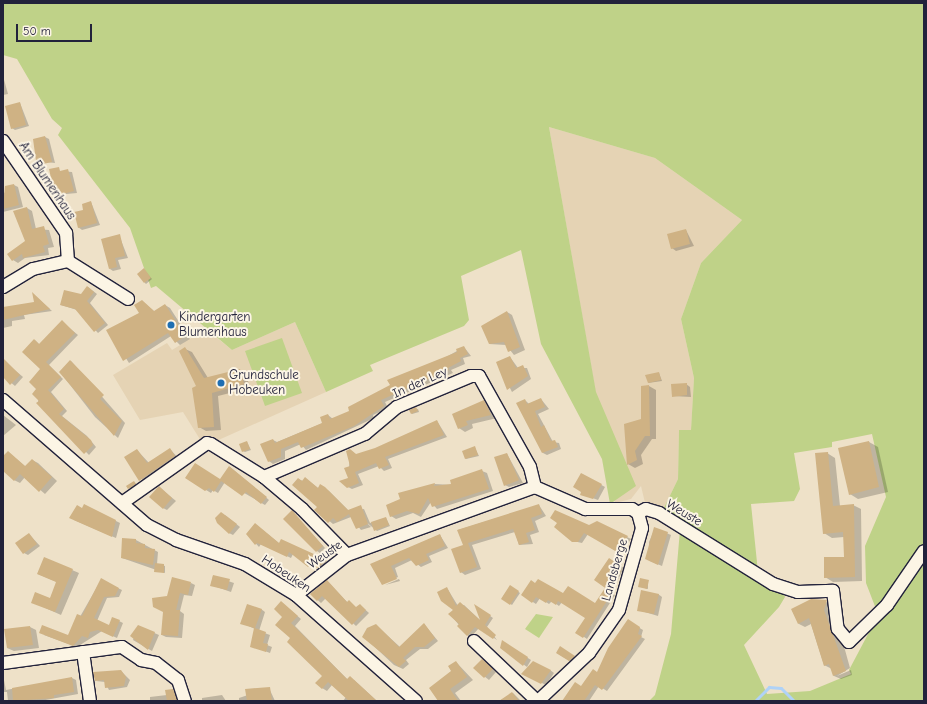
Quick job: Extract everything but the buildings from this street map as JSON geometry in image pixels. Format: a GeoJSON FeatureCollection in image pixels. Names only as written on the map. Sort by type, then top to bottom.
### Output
{"type":"FeatureCollection","features":[{"type":"Feature","properties":{"kind":"street","name":"Am Blumenhaus"},"geometry":{"type":"LineString","coordinates":[[3,141],[66,233],[68,261]]}},
{"type":"Feature","properties":{"kind":"street"},"geometry":{"type":"LineString","coordinates":[[3,287],[33,269],[68,261],[128,299]]}},
{"type":"Feature","properties":{"kind":"street","name":"In der Ley"},"geometry":{"type":"LineString","coordinates":[[264,477],[365,434],[397,407],[475,376],[479,376],[530,468],[535,487]]}},
{"type":"Feature","properties":{"kind":"street","name":"Hobeuken"},"geometry":{"type":"LineString","coordinates":[[3,400],[122,503],[162,534],[246,564],[296,595],[416,701]]}},
{"type":"Feature","properties":{"kind":"street"},"geometry":{"type":"LineString","coordinates":[[122,503],[207,443],[264,477],[302,509],[347,554]]}},
{"type":"Feature","properties":{"kind":"street","name":"Weuste"},"geometry":{"type":"LineString","coordinates":[[296,595],[347,554],[535,487],[585,509],[632,509],[638,513],[646,509],[659,513],[773,584],[798,592],[833,591],[838,629],[849,642],[887,605],[924,551]]}},
{"type":"Feature","properties":{"kind":"street","name":"Landsberge"},"geometry":{"type":"LineString","coordinates":[[474,641],[538,701],[589,652],[619,610],[642,528],[638,513]]}},
{"type":"Feature","properties":{"kind":"street"},"geometry":{"type":"LineString","coordinates":[[3,663],[122,647],[141,660],[156,663],[181,683],[185,701]]}},
{"type":"Feature","properties":{"kind":"street"},"geometry":{"type":"LineString","coordinates":[[84,652],[90,701]]}},
{"type":"Feature","properties":{"kind":"shaded area"},"geometry":{"type":"Polygon","coordinates":[[[549,127],[655,158],[742,220],[701,263],[681,319],[694,378],[691,431],[679,430],[678,479],[662,512],[646,507],[641,486],[631,499],[615,503],[549,127]]]}},
{"type":"Feature","properties":{"kind":"shaded area","name":"Grundschule Hobeuken"},"geometry":{"type":"Polygon","coordinates":[[[295,322],[326,392],[214,442],[201,441],[183,412],[140,420],[113,375],[167,343],[172,350],[206,329],[232,350],[295,322]]]}},
{"type":"Feature","properties":{"kind":"green space"},"geometry":{"type":"Polygon","coordinates":[[[3,3],[924,3],[924,547],[890,598],[876,609],[866,583],[865,546],[886,497],[872,434],[832,442],[832,447],[794,453],[800,489],[794,501],[751,504],[758,572],[662,512],[678,479],[679,430],[691,430],[694,378],[681,319],[701,263],[742,220],[655,158],[549,127],[596,392],[636,486],[610,504],[602,459],[541,344],[521,250],[461,276],[469,320],[464,326],[370,365],[373,371],[326,392],[295,322],[232,350],[156,286],[151,288],[130,228],[58,135],[62,128],[52,119],[17,59],[3,55],[3,3]]]}},
{"type":"Feature","properties":{"kind":"green space"},"geometry":{"type":"Polygon","coordinates":[[[282,338],[302,393],[265,406],[245,351],[282,338]]]}},
{"type":"Feature","properties":{"kind":"green space"},"geometry":{"type":"Polygon","coordinates":[[[680,530],[782,591],[785,597],[779,607],[744,645],[767,694],[810,691],[851,674],[849,670],[876,619],[924,555],[924,701],[649,701],[655,695],[671,634],[680,530]]]}},
{"type":"Feature","properties":{"kind":"green space"},"geometry":{"type":"Polygon","coordinates":[[[536,614],[553,617],[539,638],[525,629],[536,614]]]}},
{"type":"Feature","properties":{"kind":"waterway"},"geometry":{"type":"LineString","coordinates":[[755,701],[769,687],[781,688],[794,701]]}},
{"type":"Feature","properties":{"kind":"place","name":"Kindergarten Blumenhaus"},"geometry":{"type":"Point","coordinates":[171,325]}},
{"type":"Feature","properties":{"kind":"place","name":"Grundschule Hobeuken"},"geometry":{"type":"Point","coordinates":[221,383]}}]}
